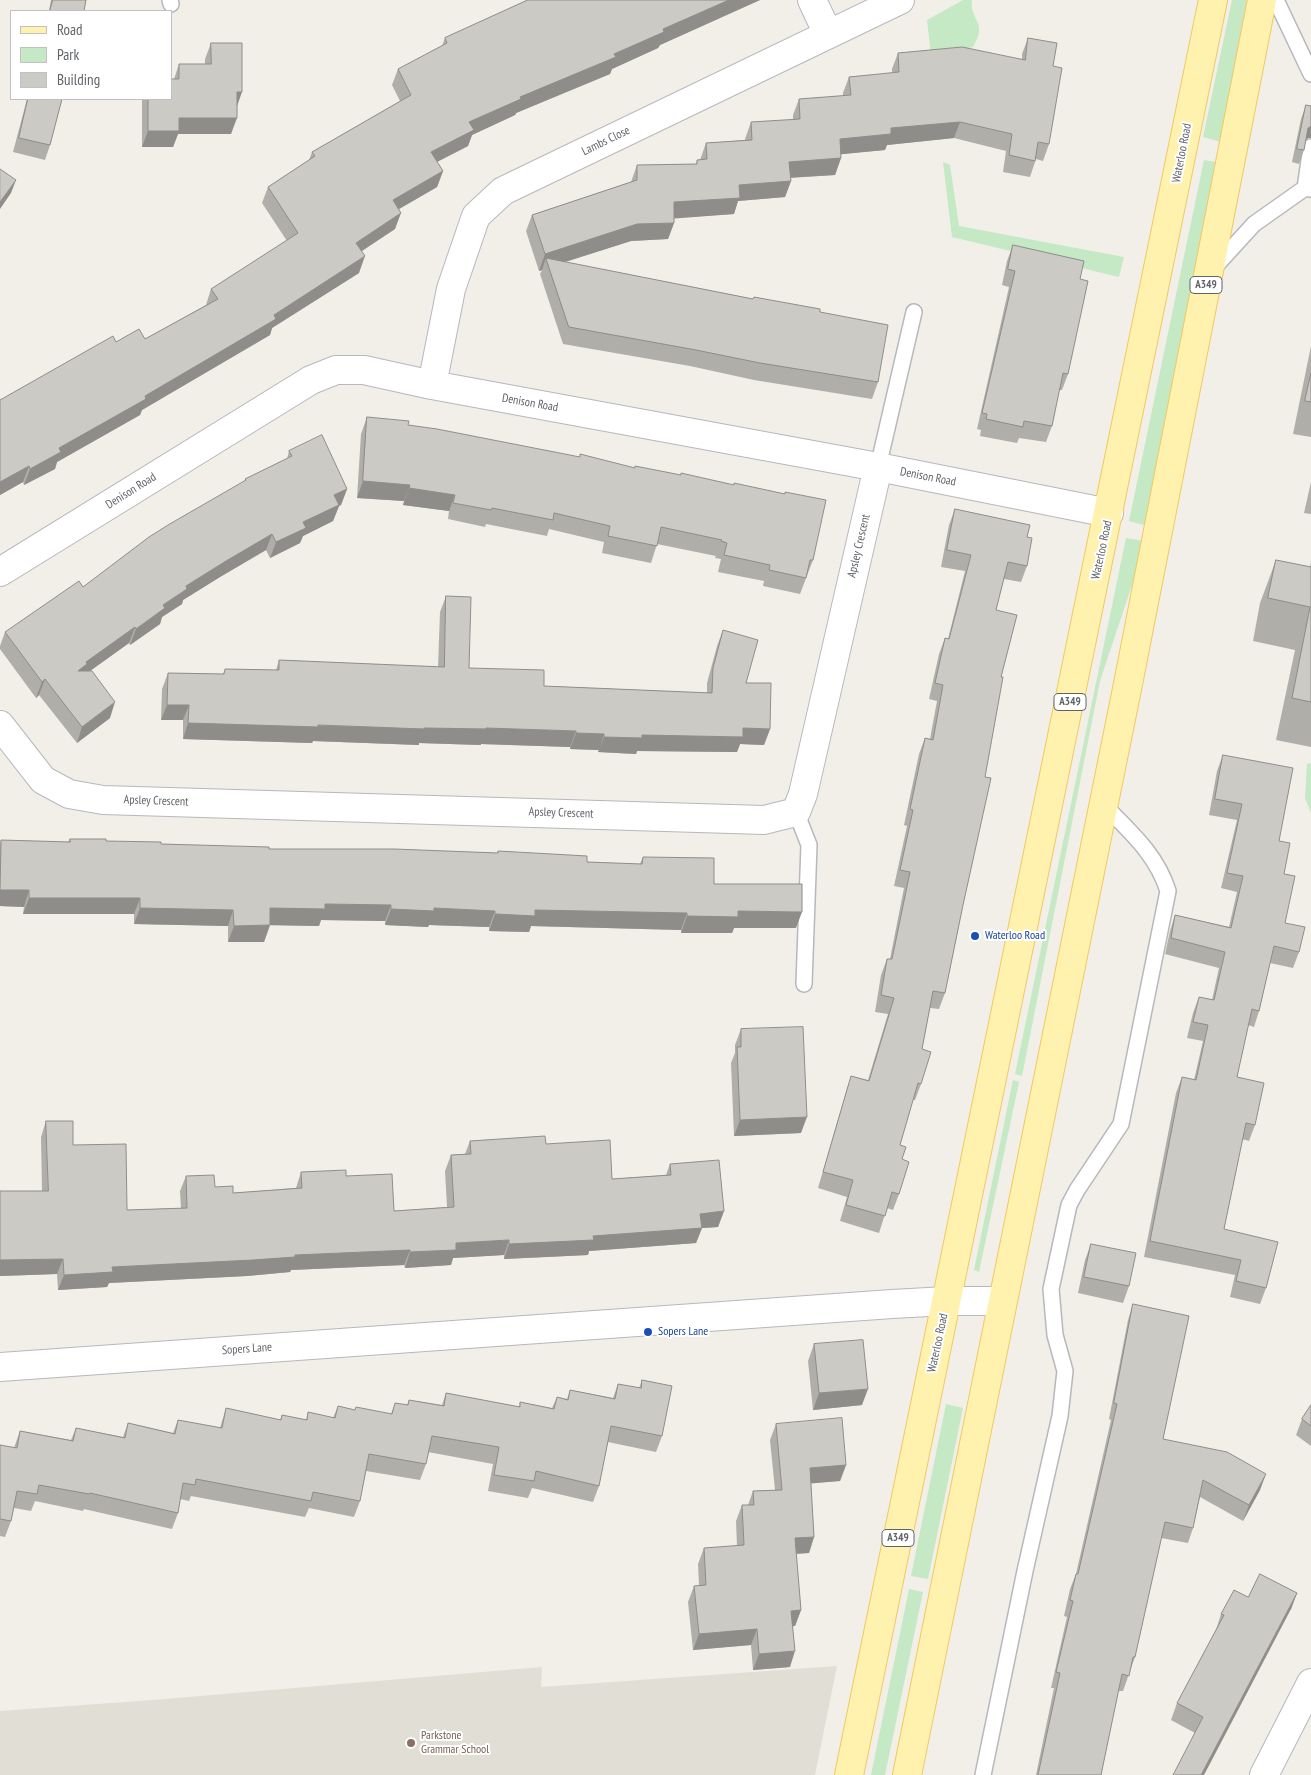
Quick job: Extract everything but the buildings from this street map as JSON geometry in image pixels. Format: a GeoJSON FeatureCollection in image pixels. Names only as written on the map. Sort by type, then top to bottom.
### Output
{"type":"FeatureCollection","features":[{"type":"Feature","properties":{"kind":"main road","name":"Waterloo Road"},"geometry":{"type":"LineString","coordinates":[[849,1775],[1213,0]]}},
{"type":"Feature","properties":{"kind":"main road","name":"A349"},"geometry":{"type":"LineString","coordinates":[[906,1775],[1128,680],[1262,0]]}},
{"type":"Feature","properties":{"kind":"street"},"geometry":{"type":"LineString","coordinates":[[812,0],[828,34]]}},
{"type":"Feature","properties":{"kind":"street","name":"Lambs Close"},"geometry":{"type":"LineString","coordinates":[[432,385],[451,289],[476,216],[504,191],[900,0]]}},
{"type":"Feature","properties":{"kind":"street","name":"Denison Road"},"geometry":{"type":"LineString","coordinates":[[0,572],[311,380],[336,370],[364,370],[432,385],[878,467],[1109,514]]}},
{"type":"Feature","properties":{"kind":"street","name":"Apsley Crescent"},"geometry":{"type":"LineString","coordinates":[[0,725],[43,780],[69,794],[103,800],[764,820],[796,812],[803,794],[878,467]]}},
{"type":"Feature","properties":{"kind":"street","name":"Sopers Lane"},"geometry":{"type":"LineString","coordinates":[[0,1367],[947,1301],[1002,1301]]}},
{"type":"Feature","properties":{"kind":"street"},"geometry":{"type":"LineString","coordinates":[[1264,1775],[1311,1683]]}},
{"type":"Feature","properties":{"kind":"lane"},"geometry":{"type":"LineString","coordinates":[[1276,0],[1311,74]]}},
{"type":"Feature","properties":{"kind":"lane"},"geometry":{"type":"LineString","coordinates":[[1208,276],[1254,224],[1308,188],[1311,147]]}},
{"type":"Feature","properties":{"kind":"lane"},"geometry":{"type":"LineString","coordinates":[[878,467],[914,312]]}},
{"type":"Feature","properties":{"kind":"lane"},"geometry":{"type":"LineString","coordinates":[[983,1775],[1025,1571],[1060,1416],[1065,1371],[1055,1335],[1051,1289],[1069,1204],[1121,1124],[1168,891],[1162,873],[1145,847],[1102,803]]}},
{"type":"Feature","properties":{"kind":"lane"},"geometry":{"type":"LineString","coordinates":[[796,812],[809,844],[804,984]]}},
{"type":"Feature","properties":{"kind":"shaded area","name":"Parkstone Grammar School"},"geometry":{"type":"Polygon","coordinates":[[[837,1666],[815,1775],[0,1775],[0,1711],[542,1667],[541,1687],[837,1666]]]}},
{"type":"Feature","properties":{"kind":"green space"},"geometry":{"type":"Polygon","coordinates":[[[963,0],[972,0],[972,10],[979,27],[978,37],[973,47],[965,49],[934,81],[927,20],[963,0]]]}},
{"type":"Feature","properties":{"kind":"green space"},"geometry":{"type":"Polygon","coordinates":[[[1232,0],[1247,0],[1221,142],[1203,137],[1232,0]]]}},
{"type":"Feature","properties":{"kind":"green space"},"geometry":{"type":"Polygon","coordinates":[[[1204,160],[1221,163],[1148,526],[1129,521],[1204,160]]]}},
{"type":"Feature","properties":{"kind":"green space"},"geometry":{"type":"Polygon","coordinates":[[[943,162],[950,165],[959,226],[1124,257],[1119,277],[952,237],[943,162]]]}},
{"type":"Feature","properties":{"kind":"green space"},"geometry":{"type":"Polygon","coordinates":[[[1126,538],[1144,541],[1133,582],[1100,681],[1022,1076],[1015,1074],[1126,538]]]}},
{"type":"Feature","properties":{"kind":"green space"},"geometry":{"type":"Polygon","coordinates":[[[1311,763],[1311,813],[1305,798],[1307,764],[1311,763]]]}},
{"type":"Feature","properties":{"kind":"green space"},"geometry":{"type":"Polygon","coordinates":[[[1013,1080],[1019,1082],[979,1272],[974,1270],[1013,1080]]]}},
{"type":"Feature","properties":{"kind":"green space"},"geometry":{"type":"Polygon","coordinates":[[[946,1404],[963,1408],[928,1579],[911,1576],[946,1404]]]}},
{"type":"Feature","properties":{"kind":"green space"},"geometry":{"type":"Polygon","coordinates":[[[909,1589],[923,1592],[885,1775],[871,1775],[909,1589]]]}},
{"type":"Feature","properties":{"kind":"place","name":"Waterloo Road"},"geometry":{"type":"Point","coordinates":[975,936]}},
{"type":"Feature","properties":{"kind":"place","name":"Sopers Lane"},"geometry":{"type":"Point","coordinates":[648,1332]}},
{"type":"Feature","properties":{"kind":"place","name":"Parkstone Grammar School"},"geometry":{"type":"Point","coordinates":[411,1743]}}]}
